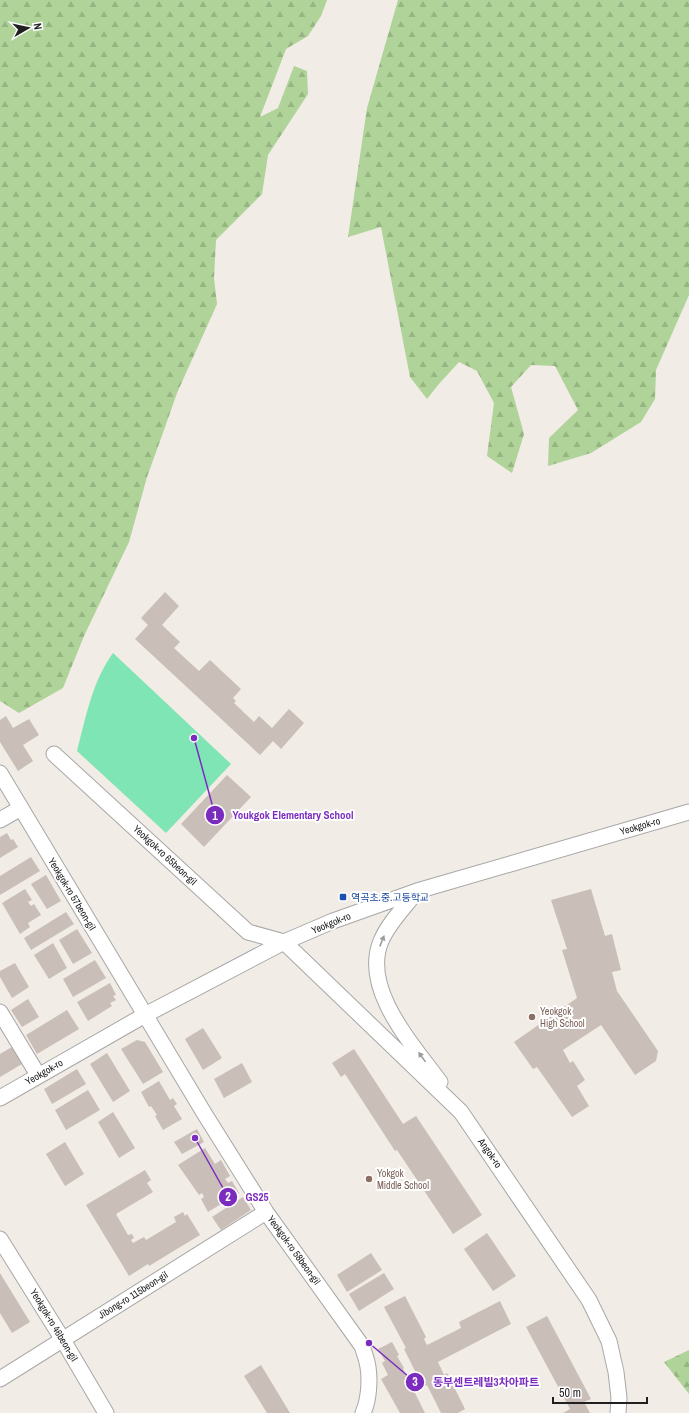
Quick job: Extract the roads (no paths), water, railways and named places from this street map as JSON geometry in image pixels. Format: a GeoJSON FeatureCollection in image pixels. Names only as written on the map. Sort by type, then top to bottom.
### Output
{"type":"FeatureCollection","features":[{"type":"Feature","properties":{"kind":"street","name":"Yeokgok-ro 65beon-gil"},"geometry":{"type":"LineString","coordinates":[[54,754],[248,932],[284,942]]}},
{"type":"Feature","properties":{"kind":"street","name":"Yeokgok-ro 57beon-gil"},"geometry":{"type":"LineString","coordinates":[[0,773],[145,1015]]}},
{"type":"Feature","properties":{"kind":"street"},"geometry":{"type":"LineString","coordinates":[[0,820],[21,808]]}},
{"type":"Feature","properties":{"kind":"street","name":"Yeokgok-ro"},"geometry":{"type":"LineString","coordinates":[[0,1098],[145,1015],[284,942],[333,921],[417,891],[689,812]]}},
{"type":"Feature","properties":{"kind":"street"},"geometry":{"type":"LineString","coordinates":[[417,891],[388,928],[381,942],[376,960],[378,982],[394,1018],[461,1112]]}},
{"type":"Feature","properties":{"kind":"street","name":"Angok-ro"},"geometry":{"type":"LineString","coordinates":[[284,942],[461,1112],[589,1300],[610,1341],[619,1398],[618,1413]]}},
{"type":"Feature","properties":{"kind":"street"},"geometry":{"type":"LineString","coordinates":[[0,1012],[38,1075]]}},
{"type":"Feature","properties":{"kind":"street","name":"Yeokgok-ro 58beon-gil"},"geometry":{"type":"LineString","coordinates":[[145,1015],[266,1212],[362,1346],[368,1366],[369,1381],[364,1412]]}},
{"type":"Feature","properties":{"kind":"street","name":"Jibong-ro 115beon-gil"},"geometry":{"type":"LineString","coordinates":[[0,1379],[266,1212]]}},
{"type":"Feature","properties":{"kind":"street","name":"Yeokgok-ro 46beon-gil"},"geometry":{"type":"LineString","coordinates":[[0,1239],[63,1340],[106,1413]]}},
{"type":"Feature","properties":{"kind":"place","name":"Youkgok Elementary School"},"geometry":{"type":"Point","coordinates":[194,738]}},
{"type":"Feature","properties":{"kind":"place","name":"역곡초.중.고등학교"},"geometry":{"type":"Point","coordinates":[343,897]}},
{"type":"Feature","properties":{"kind":"place","name":"Yeokgok High School"},"geometry":{"type":"Point","coordinates":[532,1017]}},
{"type":"Feature","properties":{"kind":"place","name":"GS25"},"geometry":{"type":"Point","coordinates":[195,1138]}},
{"type":"Feature","properties":{"kind":"place","name":"Yokgok Middle School"},"geometry":{"type":"Point","coordinates":[369,1179]}},
{"type":"Feature","properties":{"kind":"place","name":"동부센트레빌3차아파트"},"geometry":{"type":"Point","coordinates":[369,1343]}}]}
